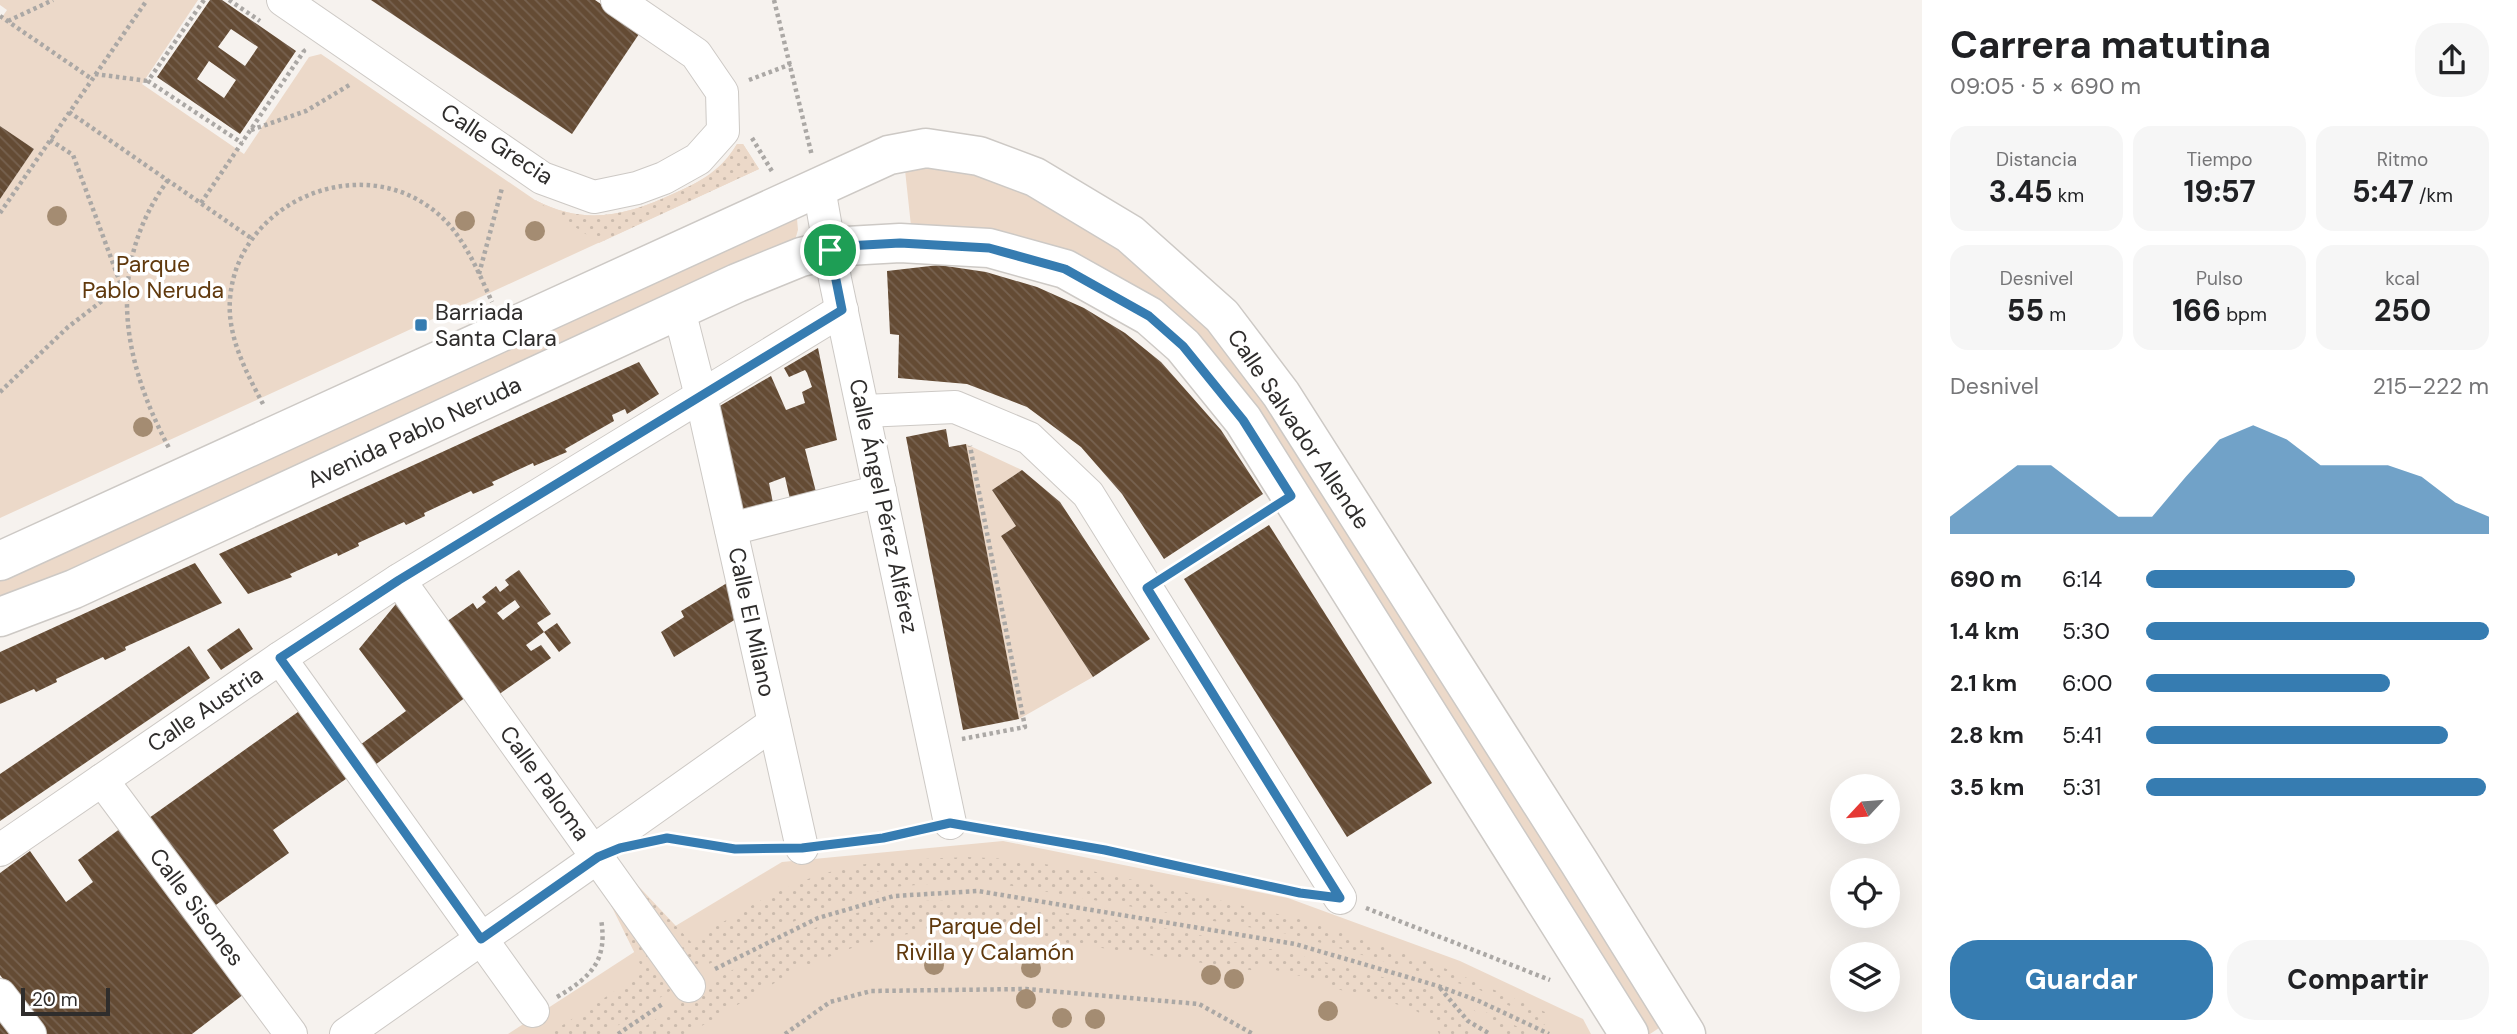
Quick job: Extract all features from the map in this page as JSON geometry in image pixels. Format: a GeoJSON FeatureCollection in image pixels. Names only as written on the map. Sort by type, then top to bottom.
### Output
{"type":"FeatureCollection","features":[{"type":"Feature","properties":{"kind":"main road","name":"Calle Salvador Allende"},"geometry":{"type":"LineString","coordinates":[[819,188],[889,155],[926,148],[979,156],[1035,177],[1130,234],[1223,316],[1281,394],[1580,862],[1686,1034]]}},
{"type":"Feature","properties":{"kind":"main road"},"geometry":{"type":"LineString","coordinates":[[0,561],[819,188]]}},
{"type":"Feature","properties":{"kind":"main road","name":"Calle Salvador Allende"},"geometry":{"type":"LineString","coordinates":[[830,250],[846,246],[900,243],[989,248],[1065,269],[1149,316],[1183,346],[1243,420],[1629,1034]]}},
{"type":"Feature","properties":{"kind":"main road","name":"Avenida Pablo Neruda"},"geometry":{"type":"LineString","coordinates":[[0,617],[74,589],[679,310],[801,257],[830,250]]}},
{"type":"Feature","properties":{"kind":"street","name":"Calle Grecia"},"geometry":{"type":"LineString","coordinates":[[283,0],[542,178],[594,197],[637,188],[698,159],[723,131],[722,92]]}},
{"type":"Feature","properties":{"kind":"street"},"geometry":{"type":"LineString","coordinates":[[617,0],[696,54],[722,92]]}},
{"type":"Feature","properties":{"kind":"street","name":"Calle Ángel Pérez Alférez"},"geometry":{"type":"LineString","coordinates":[[819,188],[842,310],[950,823]]}},
{"type":"Feature","properties":{"kind":"street","name":"Calle El Milano"},"geometry":{"type":"LineString","coordinates":[[679,310],[701,396],[802,848]]}},
{"type":"Feature","properties":{"kind":"street","name":"Calle Austria"},"geometry":{"type":"LineString","coordinates":[[0,850],[399,580],[842,310]]}},
{"type":"Feature","properties":{"kind":"street"},"geometry":{"type":"LineString","coordinates":[[863,411],[955,407],[964,410],[1029,438],[1088,494],[1340,898]]}},
{"type":"Feature","properties":{"kind":"street"},"geometry":{"type":"LineString","coordinates":[[731,529],[880,491]]}},
{"type":"Feature","properties":{"kind":"street","name":"Calle Paloma"},"geometry":{"type":"LineString","coordinates":[[399,580],[689,986]]}},
{"type":"Feature","properties":{"kind":"street"},"geometry":{"type":"LineString","coordinates":[[280,658],[533,1011]]}},
{"type":"Feature","properties":{"kind":"street"},"geometry":{"type":"LineString","coordinates":[[346,1034],[598,857],[606,842],[774,723]]}},
{"type":"Feature","properties":{"kind":"street","name":"Calle Sisones"},"geometry":{"type":"LineString","coordinates":[[102,780],[292,1034]]}},
{"type":"Feature","properties":{"kind":"street"},"geometry":{"type":"LineString","coordinates":[[0,995],[30,1034]]}},
{"type":"Feature","properties":{"kind":"path"},"geometry":{"type":"LineString","coordinates":[[7,21],[53,0]]}},
{"type":"Feature","properties":{"kind":"path"},"geometry":{"type":"LineString","coordinates":[[0,213],[147,0]]}},
{"type":"Feature","properties":{"kind":"path"},"geometry":{"type":"LineString","coordinates":[[149,81],[204,0]]}},
{"type":"Feature","properties":{"kind":"path"},"geometry":{"type":"LineString","coordinates":[[774,0],[819,188]]}},
{"type":"Feature","properties":{"kind":"path"},"geometry":{"type":"LineString","coordinates":[[0,16],[94,77],[149,81],[242,143]]}},
{"type":"Feature","properties":{"kind":"path"},"geometry":{"type":"LineString","coordinates":[[201,203],[304,51]]}},
{"type":"Feature","properties":{"kind":"path"},"geometry":{"type":"LineString","coordinates":[[722,92],[791,64]]}},
{"type":"Feature","properties":{"kind":"path"},"geometry":{"type":"LineString","coordinates":[[250,130],[306,111],[377,65]]}},
{"type":"Feature","properties":{"kind":"path"},"geometry":{"type":"LineString","coordinates":[[69,112],[251,238]]}},
{"type":"Feature","properties":{"kind":"path"},"geometry":{"type":"LineString","coordinates":[[50,140],[73,155],[121,285]]}},
{"type":"Feature","properties":{"kind":"path"},"geometry":{"type":"LineString","coordinates":[[479,275],[510,156]]}},
{"type":"Feature","properties":{"kind":"path"},"geometry":{"type":"LineString","coordinates":[[168,180],[154,200],[141,227],[128,281],[126,318],[140,385],[171,452]]}},
{"type":"Feature","properties":{"kind":"path"},"geometry":{"type":"LineString","coordinates":[[265,408],[240,355],[230,317],[234,278],[251,238],[282,209],[318,191],[338,185],[374,185],[411,196],[432,208],[447,223],[469,254],[492,303]]}},
{"type":"Feature","properties":{"kind":"path"},"geometry":{"type":"LineString","coordinates":[[0,392],[68,327],[128,281]]}},
{"type":"Feature","properties":{"kind":"path"},"geometry":{"type":"LineString","coordinates":[[934,744],[1025,727],[964,410]]}},
{"type":"Feature","properties":{"kind":"path"},"geometry":{"type":"LineString","coordinates":[[1147,588],[1291,496]]}},
{"type":"Feature","properties":{"kind":"path"},"geometry":{"type":"LineString","coordinates":[[656,841],[667,838],[735,849],[802,848],[883,838],[950,823],[1105,850],[1300,893],[1340,898],[1550,980]]}},
{"type":"Feature","properties":{"kind":"path"},"geometry":{"type":"LineString","coordinates":[[618,1034],[712,970],[818,918],[894,897],[978,891],[1295,944],[1438,986],[1479,1001],[1549,1034]]}},
{"type":"Feature","properties":{"kind":"path"},"geometry":{"type":"LineString","coordinates":[[533,1011],[583,982],[599,961],[604,934],[600,907]]}},
{"type":"Feature","properties":{"kind":"path"},"geometry":{"type":"LineString","coordinates":[[1438,986],[1468,1021],[1490,1034]]}},
{"type":"Feature","properties":{"kind":"path"},"geometry":{"type":"LineString","coordinates":[[785,1034],[830,1002],[871,991],[1026,989],[1199,1004],[1253,1034]]}},
{"type":"Feature","properties":{"kind":"green space","name":"Parque Pablo Neruda"},"geometry":{"type":"Polygon","coordinates":[[[0,0],[198,0],[142,84],[244,154],[309,57],[321,54],[535,200],[571,213],[605,215],[657,201],[710,174],[737,144],[743,144],[759,169],[0,518],[0,199],[34,149],[0,126],[0,20],[7,10],[0,5],[0,0]]]}},
{"type":"Feature","properties":{"kind":"green space"},"geometry":{"type":"Polygon","coordinates":[[[737,144],[743,144],[759,169],[599,243],[535,200],[571,213],[605,215],[622,212],[657,201],[703,179],[725,161],[737,144]]]}},
{"type":"Feature","properties":{"kind":"green space"},"geometry":{"type":"Polygon","coordinates":[[[936,166],[1004,180],[1077,222],[1128,257],[1212,332],[1259,390],[1662,1026],[1646,1034],[1180,328],[911,226],[905,170],[936,166]]]}},
{"type":"Feature","properties":{"kind":"green space"},"geometry":{"type":"Polygon","coordinates":[[[792,217],[797,219],[795,240],[0,603],[0,579],[792,217]]]}},
{"type":"Feature","properties":{"kind":"green space"},"geometry":{"type":"Polygon","coordinates":[[[966,444],[1022,470],[992,490],[1016,526],[1001,536],[1093,677],[1019,719],[966,444]]]}},
{"type":"Feature","properties":{"kind":"green space","name":"Parque del Rivilla y Calamón"},"geometry":{"type":"Polygon","coordinates":[[[1003,841],[1288,898],[1460,961],[1583,1019],[1591,1034],[508,1034],[662,934],[782,862],[1003,841]]]}},
{"type":"Feature","properties":{"kind":"green space"},"geometry":{"type":"Polygon","coordinates":[[[967,857],[1011,859],[1103,873],[1303,920],[1435,964],[1545,1012],[1545,1025],[1478,989],[1294,935],[978,880],[892,887],[815,911],[695,971],[627,874],[691,942],[767,897],[828,872],[879,862],[967,857]]]}},
{"type":"Feature","properties":{"kind":"green space"},"geometry":{"type":"Polygon","coordinates":[[[604,891],[673,979],[670,991],[605,1034],[549,1034],[644,972],[604,891]]]}},
{"type":"Feature","properties":{"kind":"green space"},"geometry":{"type":"Polygon","coordinates":[[[986,901],[1153,926],[1290,953],[1432,990],[1466,1028],[1475,1034],[1439,1034],[1433,1021],[1411,1008],[1325,986],[1325,982],[1259,966],[1257,971],[967,928],[900,935],[857,946],[800,968],[688,1034],[634,1034],[760,954],[828,922],[901,903],[986,901]]]}},
{"type":"Feature","properties":{"kind":"green space"},"geometry":{"type":"Polygon","coordinates":[[[1471,1008],[1481,1010],[1534,1034],[1505,1034],[1471,1008]]]}},
{"type":"Feature","properties":{"kind":"building"},"geometry":{"type":"Polygon","coordinates":[[[210,0],[222,0],[296,51],[240,134],[157,77],[210,0]],[[231,29],[218,47],[245,66],[258,47],[231,29]],[[209,61],[197,79],[224,98],[236,80],[209,61]]]}},
{"type":"Feature","properties":{"kind":"building"},"geometry":{"type":"Polygon","coordinates":[[[371,0],[595,0],[641,31],[572,134],[371,0]]]}},
{"type":"Feature","properties":{"kind":"building"},"geometry":{"type":"Polygon","coordinates":[[[0,126],[34,149],[0,199],[0,126]]]}},
{"type":"Feature","properties":{"kind":"building"},"geometry":{"type":"Polygon","coordinates":[[[939,265],[986,272],[1037,287],[1084,308],[1125,333],[1161,362],[1221,430],[1263,494],[1164,559],[1122,494],[1081,447],[1027,407],[967,384],[898,378],[899,335],[890,334],[887,271],[939,265]]]}},
{"type":"Feature","properties":{"kind":"building"},"geometry":{"type":"Polygon","coordinates":[[[818,348],[837,440],[805,449],[816,492],[790,499],[785,477],[769,483],[773,503],[741,511],[718,407],[771,376],[786,410],[805,403],[802,392],[812,387],[807,373],[805,370],[789,377],[784,368],[818,348]]]}},
{"type":"Feature","properties":{"kind":"building"},"geometry":{"type":"Polygon","coordinates":[[[639,362],[659,394],[627,414],[625,409],[612,415],[614,421],[565,449],[567,452],[534,466],[533,463],[492,482],[494,485],[473,494],[471,491],[424,513],[425,516],[406,525],[404,522],[358,543],[359,546],[338,556],[337,553],[290,574],[292,577],[248,594],[219,554],[639,362]]]}},
{"type":"Feature","properties":{"kind":"building"},"geometry":{"type":"Polygon","coordinates":[[[946,429],[949,447],[966,444],[1019,719],[963,730],[906,437],[946,429]]]}},
{"type":"Feature","properties":{"kind":"building"},"geometry":{"type":"Polygon","coordinates":[[[1022,470],[1060,502],[1150,639],[1093,677],[1001,536],[1016,526],[992,490],[1022,470]]]}},
{"type":"Feature","properties":{"kind":"building"},"geometry":{"type":"Polygon","coordinates":[[[1269,525],[1432,783],[1347,837],[1184,579],[1269,525]]]}},
{"type":"Feature","properties":{"kind":"building"},"geometry":{"type":"Polygon","coordinates":[[[195,563],[222,603],[125,647],[126,650],[105,660],[103,657],[56,679],[57,682],[36,692],[34,689],[0,704],[0,652],[195,563]]]}},
{"type":"Feature","properties":{"kind":"building"},"geometry":{"type":"Polygon","coordinates":[[[519,570],[551,614],[537,623],[544,632],[526,645],[531,651],[541,645],[551,658],[498,695],[446,622],[473,603],[477,609],[486,602],[482,597],[496,586],[500,592],[509,585],[505,580],[519,570]],[[515,600],[497,613],[503,620],[520,607],[515,600]]]}},
{"type":"Feature","properties":{"kind":"building"},"geometry":{"type":"Polygon","coordinates":[[[727,583],[736,619],[674,657],[661,632],[684,617],[681,611],[727,583]]]}},
{"type":"Feature","properties":{"kind":"building"},"geometry":{"type":"Polygon","coordinates":[[[400,599],[470,694],[375,765],[360,745],[406,711],[359,649],[400,599]]]}},
{"type":"Feature","properties":{"kind":"building"},"geometry":{"type":"Polygon","coordinates":[[[557,623],[571,643],[559,652],[544,632],[557,623]]]}},
{"type":"Feature","properties":{"kind":"building"},"geometry":{"type":"Polygon","coordinates":[[[239,628],[253,649],[221,670],[207,650],[239,628]]]}},
{"type":"Feature","properties":{"kind":"building"},"geometry":{"type":"Polygon","coordinates":[[[189,646],[210,678],[0,821],[0,774],[189,646]]]}},
{"type":"Feature","properties":{"kind":"building"},"geometry":{"type":"Polygon","coordinates":[[[305,707],[353,774],[273,830],[289,853],[213,907],[149,818],[305,707]]]}},
{"type":"Feature","properties":{"kind":"building"},"geometry":{"type":"Polygon","coordinates":[[[121,828],[244,994],[192,1034],[45,1034],[0,975],[0,873],[30,851],[66,902],[93,882],[78,860],[121,828]]]}},
{"type":"Feature","properties":{"kind":"building"},"geometry":{"type":"Polygon","coordinates":[[[0,1015],[15,1034],[0,1034],[0,1015]]]}},
{"type":"Feature","properties":{"kind":"place","name":"Barriada Santa Clara"},"geometry":{"type":"Point","coordinates":[421,325]}},
{"type":"Feature","properties":{"kind":"route"},"geometry":{"type":"LineString","coordinates":[[900,243],[989,248],[1065,269],[1149,316],[1183,346],[1243,420],[1291,496],[1147,588],[1340,898],[1300,893],[1105,850],[976,830],[950,823],[883,838],[802,848],[735,849],[667,838],[620,848],[598,857],[481,939],[280,658],[399,580],[842,310],[830,250],[846,246],[900,243]]}}]}
